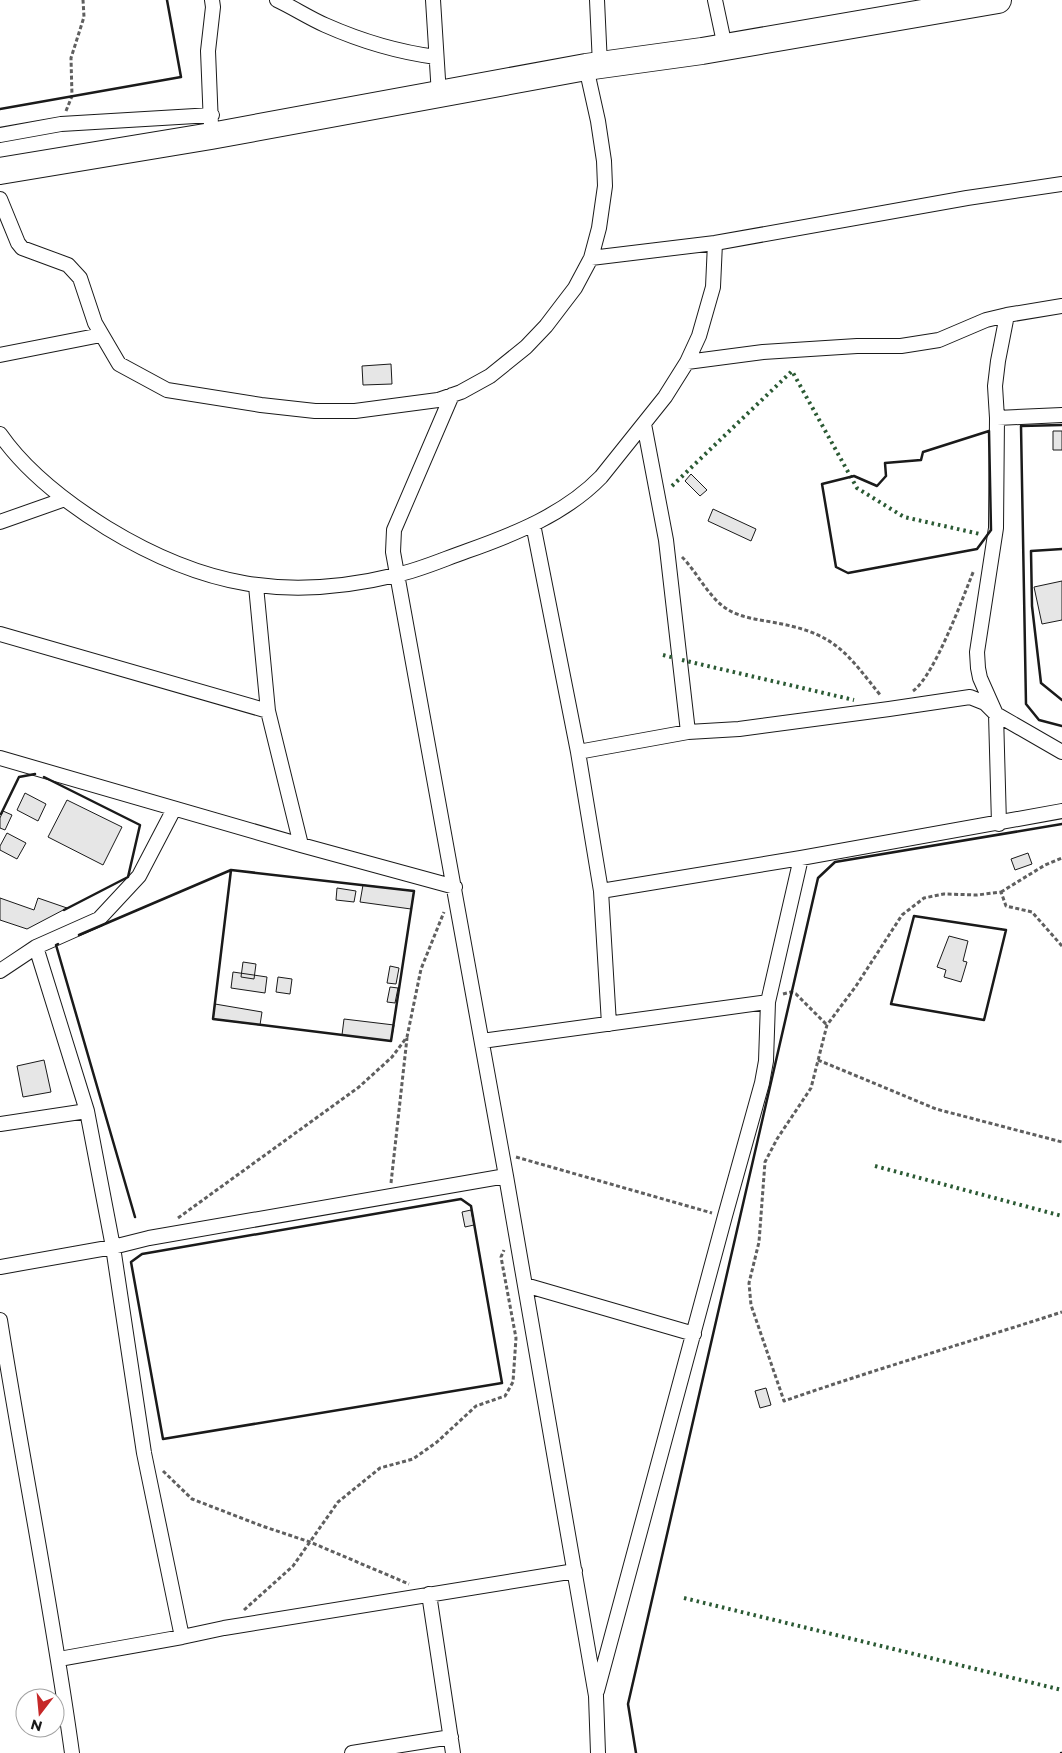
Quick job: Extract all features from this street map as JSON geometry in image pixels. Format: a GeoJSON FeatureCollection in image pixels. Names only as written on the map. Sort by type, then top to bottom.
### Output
{"type":"FeatureCollection","features":[{"type":"Feature","properties":{"kind":"highway"},"geometry":{"type":"LineString","coordinates":[[0,171],[212,125],[439,95],[593,66],[725,47],[998,0]]}},
{"type":"Feature","properties":{"kind":"street"},"geometry":{"type":"LineString","coordinates":[[0,135],[61,124],[212,125],[208,51],[214,7],[212,0]]}},
{"type":"Feature","properties":{"kind":"street"},"geometry":{"type":"LineString","coordinates":[[277,0],[327,26],[387,48],[436,57]]}},
{"type":"Feature","properties":{"kind":"street"},"geometry":{"type":"LineString","coordinates":[[433,0],[439,95]]}},
{"type":"Feature","properties":{"kind":"street"},"geometry":{"type":"LineString","coordinates":[[0,199],[18,243],[22,248],[68,265],[80,278],[95,323],[119,364],[167,390],[261,405],[315,410],[355,410],[417,404],[452,396],[490,376],[526,347],[562,306],[575,288],[591,258],[599,228],[605,186],[593,66],[597,0]]}},
{"type":"Feature","properties":{"kind":"street"},"geometry":{"type":"LineString","coordinates":[[715,0],[725,47]]}},
{"type":"Feature","properties":{"kind":"street"},"geometry":{"type":"LineString","coordinates":[[591,258],[715,243],[967,198],[1062,184]]}},
{"type":"Feature","properties":{"kind":"street"},"geometry":{"type":"LineString","coordinates":[[0,434],[7,445],[45,484],[88,516],[155,555],[186,568],[256,586],[342,586],[396,575],[478,547],[533,524],[574,501],[589,489],[665,397],[687,362],[700,336],[713,287],[715,243]]}},
{"type":"Feature","properties":{"kind":"street"},"geometry":{"type":"LineString","coordinates":[[687,362],[763,352],[857,346],[901,346],[939,340],[986,320],[1062,306]]}},
{"type":"Feature","properties":{"kind":"street"},"geometry":{"type":"LineString","coordinates":[[999,824],[996,714],[980,678],[977,652],[996,528],[997,418],[995,386],[1007,315]]}},
{"type":"Feature","properties":{"kind":"street"},"geometry":{"type":"LineString","coordinates":[[0,355],[101,334]]}},
{"type":"Feature","properties":{"kind":"street"},"geometry":{"type":"LineString","coordinates":[[452,396],[394,530],[393,552],[455,887],[575,1571],[596,1696],[598,1753]]}},
{"type":"Feature","properties":{"kind":"street"},"geometry":{"type":"LineString","coordinates":[[997,418],[1062,415]]}},
{"type":"Feature","properties":{"kind":"street"},"geometry":{"type":"LineString","coordinates":[[644,424],[666,540],[688,732]]}},
{"type":"Feature","properties":{"kind":"street"},"geometry":{"type":"LineString","coordinates":[[0,522],[65,499]]}},
{"type":"Feature","properties":{"kind":"street"},"geometry":{"type":"LineString","coordinates":[[533,524],[578,752],[600,891],[609,1024]]}},
{"type":"Feature","properties":{"kind":"street"},"geometry":{"type":"LineString","coordinates":[[256,586],[268,711],[300,845]]}},
{"type":"Feature","properties":{"kind":"street"},"geometry":{"type":"LineString","coordinates":[[0,634],[268,711]]}},
{"type":"Feature","properties":{"kind":"street"},"geometry":{"type":"LineString","coordinates":[[578,752],[688,732],[739,729],[889,710],[970,697],[985,703],[996,714],[1062,752]]}},
{"type":"Feature","properties":{"kind":"street"},"geometry":{"type":"LineString","coordinates":[[0,758],[300,845],[455,887]]}},
{"type":"Feature","properties":{"kind":"street"},"geometry":{"type":"LineString","coordinates":[[0,971],[36,947],[99,919],[139,876],[174,809]]}},
{"type":"Feature","properties":{"kind":"street"},"geometry":{"type":"LineString","coordinates":[[600,891],[999,824],[1062,811]]}},
{"type":"Feature","properties":{"kind":"street"},"geometry":{"type":"LineString","coordinates":[[596,1696],[762,1083],[766,1061],[768,1002],[801,858]]}},
{"type":"Feature","properties":{"kind":"street"},"geometry":{"type":"LineString","coordinates":[[36,947],[87,1111],[113,1247],[144,1453],[182,1637]]}},
{"type":"Feature","properties":{"kind":"street"},"geometry":{"type":"LineString","coordinates":[[482,1041],[768,1002]]}},
{"type":"Feature","properties":{"kind":"street"},"geometry":{"type":"LineString","coordinates":[[0,1124],[87,1111]]}},
{"type":"Feature","properties":{"kind":"street"},"geometry":{"type":"LineString","coordinates":[[0,1267],[113,1247],[149,1238],[506,1176]]}},
{"type":"Feature","properties":{"kind":"street"},"geometry":{"type":"LineString","coordinates":[[524,1285],[694,1334]]}},
{"type":"Feature","properties":{"kind":"street"},"geometry":{"type":"LineString","coordinates":[[0,1320],[6,1404],[59,1659],[72,1753]]}},
{"type":"Feature","properties":{"kind":"street"},"geometry":{"type":"LineString","coordinates":[[59,1659],[224,1628],[575,1571]]}},
{"type":"Feature","properties":{"kind":"street"},"geometry":{"type":"LineString","coordinates":[[429,1594],[453,1753]]}},
{"type":"Feature","properties":{"kind":"street"},"geometry":{"type":"LineString","coordinates":[[352,1753],[451,1738]]}},
{"type":"Feature","properties":{"kind":"path"},"geometry":{"type":"LineString","coordinates":[[61,124],[72,96],[71,58],[84,17],[83,0]]}},
{"type":"Feature","properties":{"kind":"path"},"geometry":{"type":"LineString","coordinates":[[666,540],[690,565],[726,609],[741,616],[795,626],[816,633],[834,643],[847,654],[889,710]]}},
{"type":"Feature","properties":{"kind":"path"},"geometry":{"type":"LineString","coordinates":[[909,694],[918,687],[934,662],[974,569],[991,557]]}},
{"type":"Feature","properties":{"kind":"path"},"geometry":{"type":"LineString","coordinates":[[1062,858],[1045,865],[1001,892],[977,895],[944,894],[924,898],[902,915],[856,986],[827,1025],[811,1088],[777,1139],[765,1162],[760,1242],[748,1283],[751,1306],[784,1401],[1062,1312]]}},
{"type":"Feature","properties":{"kind":"path"},"geometry":{"type":"LineString","coordinates":[[389,1196],[407,1037],[420,969],[455,887]]}},
{"type":"Feature","properties":{"kind":"path"},"geometry":{"type":"LineString","coordinates":[[1001,892],[1006,906],[1032,912],[1062,946]]}},
{"type":"Feature","properties":{"kind":"path"},"geometry":{"type":"LineString","coordinates":[[768,1002],[787,992],[791,992],[796,994],[827,1025]]}},
{"type":"Feature","properties":{"kind":"path"},"geometry":{"type":"LineString","coordinates":[[149,1238],[359,1087],[392,1057],[407,1037]]}},
{"type":"Feature","properties":{"kind":"path"},"geometry":{"type":"LineString","coordinates":[[818,1060],[936,1109],[1062,1142]]}},
{"type":"Feature","properties":{"kind":"path"},"geometry":{"type":"LineString","coordinates":[[502,1152],[725,1216]]}},
{"type":"Feature","properties":{"kind":"path"},"geometry":{"type":"LineString","coordinates":[[224,1628],[293,1566],[338,1502],[380,1468],[413,1459],[436,1442],[476,1406],[505,1396],[514,1382],[516,1338],[501,1257],[515,1230]]}},
{"type":"Feature","properties":{"kind":"path"},"geometry":{"type":"LineString","coordinates":[[144,1453],[192,1500],[310,1542],[387,1573],[429,1594]]}},
{"type":"Feature","properties":{"kind":"building"},"geometry":{"type":"Polygon","coordinates":[[[391,364],[392,384],[363,385],[362,366],[391,364]]]}},
{"type":"Feature","properties":{"kind":"building"},"geometry":{"type":"Polygon","coordinates":[[[1053,431],[1062,431],[1062,450],[1053,450],[1053,431]]]}},
{"type":"Feature","properties":{"kind":"building"},"geometry":{"type":"Polygon","coordinates":[[[691,474],[707,490],[700,496],[685,481],[691,474]]]}},
{"type":"Feature","properties":{"kind":"building"},"geometry":{"type":"Polygon","coordinates":[[[713,509],[756,529],[751,541],[708,521],[713,509]]]}},
{"type":"Feature","properties":{"kind":"building"},"geometry":{"type":"Polygon","coordinates":[[[1062,581],[1062,620],[1042,624],[1034,587],[1062,581]]]}},
{"type":"Feature","properties":{"kind":"building"},"geometry":{"type":"Polygon","coordinates":[[[25,793],[46,804],[38,821],[17,810],[25,793]]]}},
{"type":"Feature","properties":{"kind":"building"},"geometry":{"type":"Polygon","coordinates":[[[67,800],[122,827],[103,865],[48,837],[67,800]]]}},
{"type":"Feature","properties":{"kind":"building"},"geometry":{"type":"Polygon","coordinates":[[[3,811],[12,815],[5,830],[0,828],[0,818],[3,811]]]}},
{"type":"Feature","properties":{"kind":"building"},"geometry":{"type":"Polygon","coordinates":[[[7,833],[26,843],[17,859],[0,850],[0,846],[7,833]]]}},
{"type":"Feature","properties":{"kind":"building"},"geometry":{"type":"Polygon","coordinates":[[[1028,853],[1032,864],[1015,870],[1011,859],[1028,853]]]}},
{"type":"Feature","properties":{"kind":"building"},"geometry":{"type":"Polygon","coordinates":[[[363,885],[414,891],[411,909],[360,902],[363,885]]]}},
{"type":"Feature","properties":{"kind":"building"},"geometry":{"type":"Polygon","coordinates":[[[337,888],[356,891],[354,902],[336,900],[337,888]]]}},
{"type":"Feature","properties":{"kind":"building"},"geometry":{"type":"Polygon","coordinates":[[[0,898],[34,910],[38,898],[67,908],[27,929],[0,920],[0,898]]]}},
{"type":"Feature","properties":{"kind":"building"},"geometry":{"type":"Polygon","coordinates":[[[949,936],[968,941],[963,961],[967,962],[961,982],[944,977],[946,970],[937,967],[949,936]]]}},
{"type":"Feature","properties":{"kind":"building"},"geometry":{"type":"Polygon","coordinates":[[[243,962],[256,964],[254,979],[241,977],[243,962]]]}},
{"type":"Feature","properties":{"kind":"building"},"geometry":{"type":"Polygon","coordinates":[[[390,966],[399,968],[396,984],[387,983],[390,966]]]}},
{"type":"Feature","properties":{"kind":"building"},"geometry":{"type":"Polygon","coordinates":[[[233,972],[267,977],[265,993],[231,988],[233,972]]]}},
{"type":"Feature","properties":{"kind":"building"},"geometry":{"type":"Polygon","coordinates":[[[278,977],[292,979],[290,994],[276,992],[278,977]]]}},
{"type":"Feature","properties":{"kind":"building"},"geometry":{"type":"Polygon","coordinates":[[[390,987],[398,988],[395,1003],[387,1002],[390,987]]]}},
{"type":"Feature","properties":{"kind":"building"},"geometry":{"type":"Polygon","coordinates":[[[215,1004],[262,1012],[260,1025],[213,1019],[215,1004]]]}},
{"type":"Feature","properties":{"kind":"building"},"geometry":{"type":"Polygon","coordinates":[[[344,1019],[394,1025],[391,1041],[342,1035],[344,1019]]]}},
{"type":"Feature","properties":{"kind":"building"},"geometry":{"type":"Polygon","coordinates":[[[44,1060],[51,1092],[23,1097],[17,1066],[44,1060]]]}},
{"type":"Feature","properties":{"kind":"building"},"geometry":{"type":"Polygon","coordinates":[[[471,1210],[474,1225],[465,1227],[462,1212],[471,1210]]]}},
{"type":"Feature","properties":{"kind":"building"},"geometry":{"type":"Polygon","coordinates":[[[766,1388],[771,1405],[760,1408],[755,1391],[766,1388]]]}},
{"type":"Feature","properties":{"kind":"hedge"},"geometry":{"type":"LineString","coordinates":[[672,486],[792,371],[857,488],[904,517],[980,534]]}},
{"type":"Feature","properties":{"kind":"hedge"},"geometry":{"type":"LineString","coordinates":[[663,655],[675,658]]}},
{"type":"Feature","properties":{"kind":"hedge"},"geometry":{"type":"LineString","coordinates":[[682,660],[854,700]]}},
{"type":"Feature","properties":{"kind":"hedge"},"geometry":{"type":"LineString","coordinates":[[875,1166],[1062,1216]]}},
{"type":"Feature","properties":{"kind":"hedge"},"geometry":{"type":"LineString","coordinates":[[684,1598],[1062,1690]]}},
{"type":"Feature","properties":{"kind":"wall"},"geometry":{"type":"LineString","coordinates":[[0,109],[181,77],[167,0]]}},
{"type":"Feature","properties":{"kind":"wall"},"geometry":{"type":"LineString","coordinates":[[1062,425],[1021,426],[1026,704],[1039,720],[1062,726]]}},
{"type":"Feature","properties":{"kind":"wall"},"geometry":{"type":"LineString","coordinates":[[989,431],[991,530],[977,549],[848,573],[836,567],[822,484],[854,476],[877,486],[886,476],[885,463],[921,460],[923,452],[989,431]]}},
{"type":"Feature","properties":{"kind":"wall"},"geometry":{"type":"LineString","coordinates":[[1062,549],[1031,551],[1032,606],[1041,683],[1062,700]]}},
{"type":"Feature","properties":{"kind":"wall"},"geometry":{"type":"LineString","coordinates":[[1,814],[19,777],[35,774]]}},
{"type":"Feature","properties":{"kind":"wall"},"geometry":{"type":"LineString","coordinates":[[44,777],[140,825],[128,877],[64,910]]}},
{"type":"Feature","properties":{"kind":"wall"},"geometry":{"type":"LineString","coordinates":[[636,1753],[628,1704],[818,878],[835,862],[1062,824]]}},
{"type":"Feature","properties":{"kind":"wall"},"geometry":{"type":"LineString","coordinates":[[231,870],[414,891],[391,1041],[213,1019],[231,870]]}},
{"type":"Feature","properties":{"kind":"wall"},"geometry":{"type":"LineString","coordinates":[[79,935],[231,870]]}},
{"type":"Feature","properties":{"kind":"wall"},"geometry":{"type":"LineString","coordinates":[[914,916],[1006,930],[984,1020],[891,1004],[914,916]]}},
{"type":"Feature","properties":{"kind":"wall"},"geometry":{"type":"LineString","coordinates":[[58,944],[56,945],[135,1217]]}},
{"type":"Feature","properties":{"kind":"wall"},"geometry":{"type":"LineString","coordinates":[[461,1199],[471,1206],[502,1383],[163,1439],[131,1262],[142,1254],[461,1199]]}}]}
